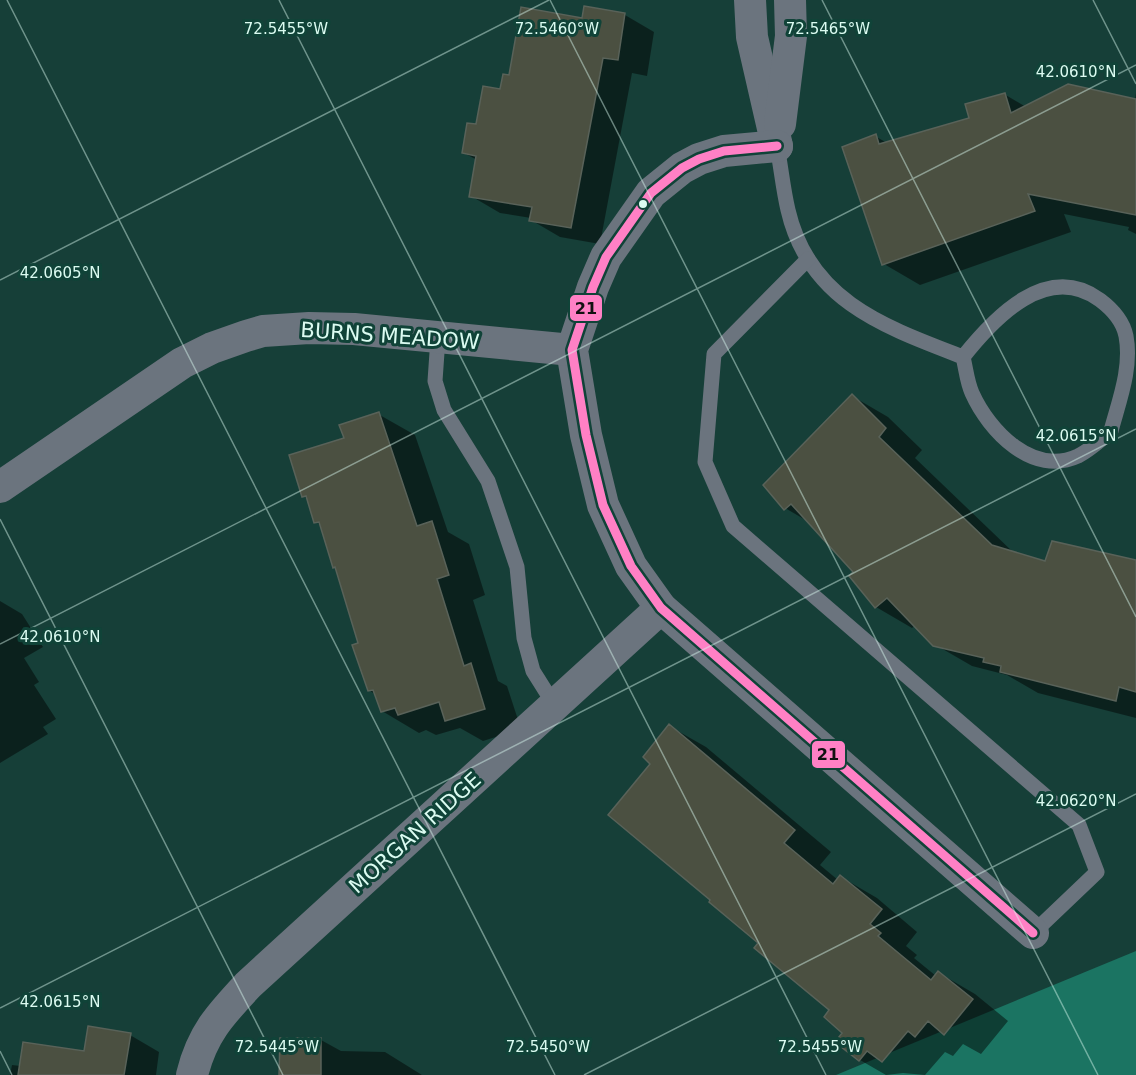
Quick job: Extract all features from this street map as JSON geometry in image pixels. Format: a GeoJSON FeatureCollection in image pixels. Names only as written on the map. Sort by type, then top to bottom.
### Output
{"type":"FeatureCollection","features":[{"type":"Feature","properties":{"kind":"street"},"geometry":{"type":"LineString","coordinates":[[750,0],[752,37],[777,146]]}},
{"type":"Feature","properties":{"kind":"street"},"geometry":{"type":"LineString","coordinates":[[777,146],[791,36],[790,0]]}},
{"type":"Feature","properties":{"kind":"street"},"geometry":{"type":"LineString","coordinates":[[777,146],[724,151],[699,159],[682,168],[651,193],[634,214],[606,257],[593,287],[572,350],[586,435],[603,504],[631,566],[661,608],[1033,933]]}},
{"type":"Feature","properties":{"kind":"street","name":"BURNS MEADOW"},"geometry":{"type":"LineString","coordinates":[[0,487],[182,363],[246,336],[286,328],[332,328],[572,350]]}},
{"type":"Feature","properties":{"kind":"street","name":"MORGAN RIDGE"},"geometry":{"type":"LineString","coordinates":[[192,1075],[205,1037],[217,1019],[248,985],[661,608]]}},
{"type":"Feature","properties":{"kind":"lane"},"geometry":{"type":"LineString","coordinates":[[777,146],[788,210],[808,259],[833,290],[860,311],[903,334],[963,357]]}},
{"type":"Feature","properties":{"kind":"lane"},"geometry":{"type":"LineString","coordinates":[[808,259],[714,354],[705,462],[733,526],[1079,825],[1097,872],[1033,933]]}},
{"type":"Feature","properties":{"kind":"lane"},"geometry":{"type":"LineString","coordinates":[[1072,287],[1091,294],[1110,307],[1122,324],[1126,336],[1127,365],[1111,431],[1076,457],[1043,460],[1027,456],[1009,442],[980,407],[972,393],[963,357],[992,321],[1009,307],[1029,296],[1052,288],[1072,287]]}},
{"type":"Feature","properties":{"kind":"lane"},"geometry":{"type":"LineString","coordinates":[[438,338],[435,381],[444,410],[488,481],[517,567],[524,638],[533,671],[555,706]]}},
{"type":"Feature","properties":{"kind":"green space"},"geometry":{"type":"Polygon","coordinates":[[[1136,951],[1136,1075],[836,1075],[1136,951]]]}},
{"type":"Feature","properties":{"kind":"building"},"geometry":{"type":"Polygon","coordinates":[[[584,6],[625,13],[618,60],[603,58],[571,228],[529,221],[532,207],[469,197],[476,156],[462,153],[467,123],[476,124],[483,86],[500,89],[503,74],[509,75],[521,7],[582,18],[584,6]]]}},
{"type":"Feature","properties":{"kind":"building"},"geometry":{"type":"Polygon","coordinates":[[[1068,84],[1136,99],[1136,215],[1028,194],[1035,211],[882,265],[842,147],[876,134],[879,144],[969,118],[965,104],[1005,93],[1011,113],[1068,84]]]}},
{"type":"Feature","properties":{"kind":"building"},"geometry":{"type":"Polygon","coordinates":[[[852,394],[886,428],[879,437],[992,545],[1045,561],[1052,541],[1136,560],[1136,692],[1119,687],[1116,701],[1000,672],[1001,666],[983,662],[984,658],[933,646],[887,598],[875,608],[849,576],[853,572],[791,504],[784,510],[763,485],[852,394]]]}},
{"type":"Feature","properties":{"kind":"building"},"geometry":{"type":"Polygon","coordinates":[[[379,412],[417,526],[432,521],[449,575],[437,579],[464,666],[471,663],[485,709],[445,721],[439,702],[398,715],[395,708],[381,712],[373,690],[368,691],[352,645],[358,643],[335,567],[333,568],[319,522],[314,523],[306,496],[302,497],[289,455],[344,438],[339,425],[379,412]]]}},
{"type":"Feature","properties":{"kind":"building"},"geometry":{"type":"Polygon","coordinates":[[[669,724],[795,830],[784,843],[833,884],[840,875],[882,909],[870,924],[881,933],[878,936],[931,980],[938,971],[973,999],[944,1035],[928,1021],[915,1037],[908,1031],[882,1062],[867,1051],[859,1061],[835,1042],[842,1033],[824,1017],[829,1010],[754,948],[758,943],[709,902],[710,900],[608,815],[650,764],[643,757],[669,724]]]}},
{"type":"Feature","properties":{"kind":"building"},"geometry":{"type":"Polygon","coordinates":[[[88,1026],[131,1033],[124,1075],[18,1075],[23,1042],[84,1051],[88,1026]]]}},
{"type":"Feature","properties":{"kind":"building"},"geometry":{"type":"Polygon","coordinates":[[[280,1038],[321,1038],[321,1075],[279,1075],[280,1038]]]}},
{"type":"Feature","properties":{"kind":"transit line","name":"21"},"geometry":{"type":"LineString","coordinates":[[777,146],[724,151],[699,159],[682,168],[651,193],[606,257],[593,287],[572,350],[586,435],[603,505],[631,566],[661,608],[1033,933]]}}]}
